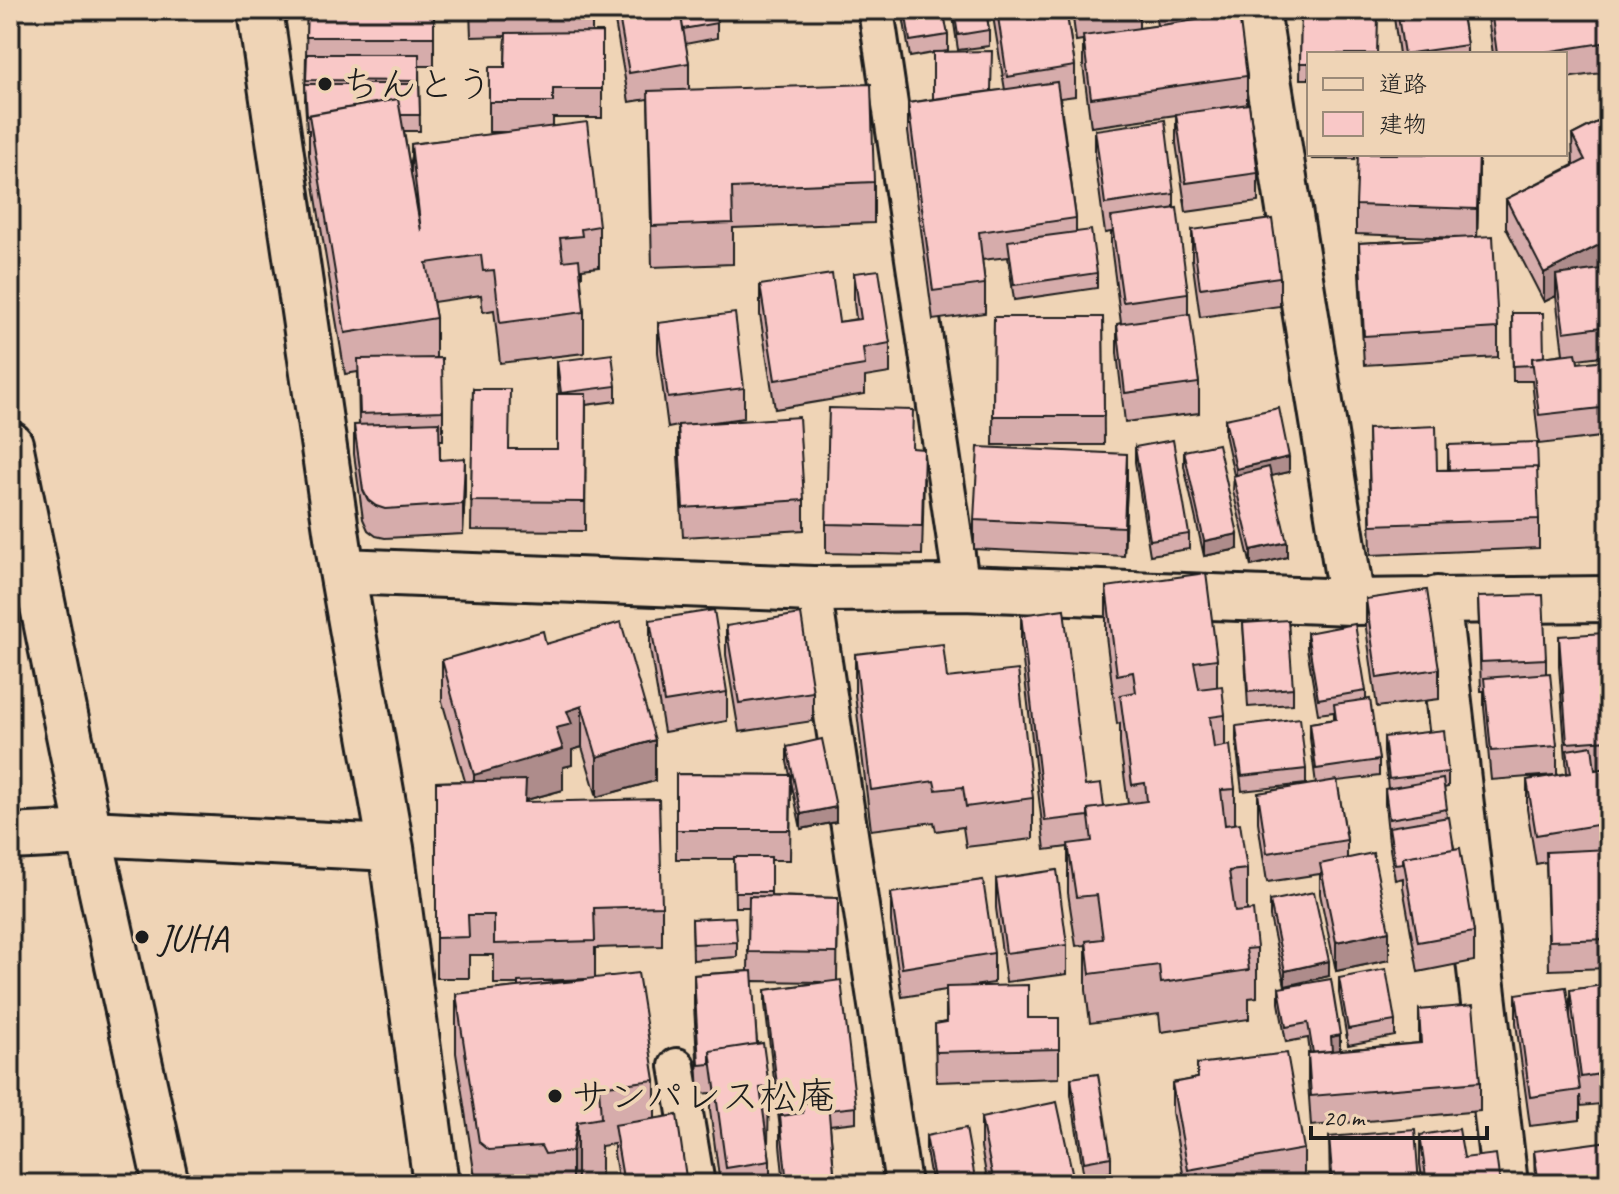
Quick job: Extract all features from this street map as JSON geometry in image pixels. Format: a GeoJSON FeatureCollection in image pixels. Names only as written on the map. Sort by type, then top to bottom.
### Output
{"type":"FeatureCollection","features":[{"type":"Feature","properties":{"kind":"street"},"geometry":{"type":"LineString","coordinates":[[260,10],[342,571],[391,848],[436,1184]]}},
{"type":"Feature","properties":{"kind":"street"},"geometry":{"type":"LineString","coordinates":[[1257,10],[1352,602]]}},
{"type":"Feature","properties":{"kind":"street"},"geometry":{"type":"LineString","coordinates":[[10,444],[89,833],[166,1184]]}},
{"type":"Feature","properties":{"kind":"street"},"geometry":{"type":"LineString","coordinates":[[342,571],[813,589],[962,588],[1352,602],[1609,599]]}},
{"type":"Feature","properties":{"kind":"street"},"geometry":{"type":"LineString","coordinates":[[1437,599],[1505,1184]]}},
{"type":"Feature","properties":{"kind":"street"},"geometry":{"type":"LineString","coordinates":[[10,837],[89,833],[391,848]]}},
{"type":"Feature","properties":{"kind":"lane"},"geometry":{"type":"LineString","coordinates":[[876,10],[962,588]]}},
{"type":"Feature","properties":{"kind":"lane"},"geometry":{"type":"LineString","coordinates":[[813,589],[903,1184]]}},
{"type":"Feature","properties":{"kind":"lane"},"geometry":{"type":"LineString","coordinates":[[677,1066],[697,1184]]}},
{"type":"Feature","properties":{"kind":"building"},"geometry":{"type":"Polygon","coordinates":[[[307,10],[434,10],[434,37],[306,37],[307,10]]]}},
{"type":"Feature","properties":{"kind":"building"},"geometry":{"type":"Polygon","coordinates":[[[618,10],[680,10],[689,63],[629,73],[618,10]]]}},
{"type":"Feature","properties":{"kind":"building"},"geometry":{"type":"Polygon","coordinates":[[[680,10],[714,10],[717,23],[683,29],[680,10]]]}},
{"type":"Feature","properties":{"kind":"building"},"geometry":{"type":"Polygon","coordinates":[[[905,10],[943,10],[948,35],[910,41],[905,10]]]}},
{"type":"Feature","properties":{"kind":"building"},"geometry":{"type":"Polygon","coordinates":[[[954,10],[986,10],[989,30],[958,35],[954,10]]]}},
{"type":"Feature","properties":{"kind":"building"},"geometry":{"type":"Polygon","coordinates":[[[997,10],[1066,10],[1075,66],[1007,77],[997,10]]]}},
{"type":"Feature","properties":{"kind":"building"},"geometry":{"type":"Polygon","coordinates":[[[1397,10],[1461,10],[1467,45],[1404,52],[1397,10]]]}},
{"type":"Feature","properties":{"kind":"building"},"geometry":{"type":"Polygon","coordinates":[[[1491,10],[1609,10],[1609,42],[1546,52],[1497,52],[1491,10]]]}},
{"type":"Feature","properties":{"kind":"building"},"geometry":{"type":"Polygon","coordinates":[[[1239,14],[1247,76],[1091,98],[1083,36],[1239,14]]]}},
{"type":"Feature","properties":{"kind":"building"},"geometry":{"type":"Polygon","coordinates":[[[1301,15],[1378,17],[1377,52],[1307,52],[1307,63],[1300,63],[1301,15]]]}},
{"type":"Feature","properties":{"kind":"building"},"geometry":{"type":"Polygon","coordinates":[[[602,32],[602,89],[553,89],[553,102],[489,102],[489,67],[505,67],[506,33],[602,32]]]}},
{"type":"Feature","properties":{"kind":"building"},"geometry":{"type":"Polygon","coordinates":[[[992,51],[991,91],[933,99],[933,52],[992,51]]]}},
{"type":"Feature","properties":{"kind":"building"},"geometry":{"type":"Polygon","coordinates":[[[307,54],[419,54],[419,81],[306,80],[307,54]]]}},
{"type":"Feature","properties":{"kind":"building"},"geometry":{"type":"Polygon","coordinates":[[[1057,82],[1076,218],[979,232],[985,284],[933,291],[908,103],[1057,82]]]}},
{"type":"Feature","properties":{"kind":"building"},"geometry":{"type":"Polygon","coordinates":[[[305,84],[419,84],[420,115],[401,115],[398,99],[307,115],[305,84]]]}},
{"type":"Feature","properties":{"kind":"building"},"geometry":{"type":"Polygon","coordinates":[[[871,84],[874,182],[732,188],[733,223],[652,226],[648,91],[871,84]]]}},
{"type":"Feature","properties":{"kind":"building"},"geometry":{"type":"Polygon","coordinates":[[[398,99],[421,231],[411,144],[587,122],[599,226],[581,229],[582,236],[560,238],[563,261],[579,259],[584,312],[500,323],[494,270],[483,271],[481,255],[426,263],[436,318],[345,333],[309,115],[398,99]]]}},
{"type":"Feature","properties":{"kind":"building"},"geometry":{"type":"Polygon","coordinates":[[[1249,104],[1258,173],[1186,183],[1176,114],[1249,104]]]}},
{"type":"Feature","properties":{"kind":"building"},"geometry":{"type":"Polygon","coordinates":[[[1609,116],[1609,240],[1544,273],[1506,199],[1585,160],[1572,135],[1609,116]]]}},
{"type":"Feature","properties":{"kind":"building"},"geometry":{"type":"Polygon","coordinates":[[[1165,120],[1174,194],[1105,204],[1095,130],[1165,120]]]}},
{"type":"Feature","properties":{"kind":"building"},"geometry":{"type":"Polygon","coordinates":[[[1358,156],[1479,156],[1477,209],[1356,205],[1358,156]]]}},
{"type":"Feature","properties":{"kind":"building"},"geometry":{"type":"Polygon","coordinates":[[[1177,208],[1188,293],[1123,302],[1111,217],[1177,208]]]}},
{"type":"Feature","properties":{"kind":"building"},"geometry":{"type":"Polygon","coordinates":[[[1272,219],[1280,277],[1200,288],[1192,230],[1272,219]]]}},
{"type":"Feature","properties":{"kind":"building"},"geometry":{"type":"Polygon","coordinates":[[[1091,230],[1097,273],[1014,285],[1008,241],[1091,230]]]}},
{"type":"Feature","properties":{"kind":"building"},"geometry":{"type":"Polygon","coordinates":[[[1493,236],[1498,328],[1364,336],[1359,243],[1493,236]]]}},
{"type":"Feature","properties":{"kind":"building"},"geometry":{"type":"Polygon","coordinates":[[[1609,268],[1609,326],[1564,332],[1556,275],[1609,268]]]}},
{"type":"Feature","properties":{"kind":"building"},"geometry":{"type":"Polygon","coordinates":[[[879,270],[890,343],[863,348],[865,365],[775,380],[760,285],[832,274],[839,322],[861,319],[854,273],[879,270]]]}},
{"type":"Feature","properties":{"kind":"building"},"geometry":{"type":"Polygon","coordinates":[[[735,313],[744,388],[668,398],[658,323],[735,313]]]}},
{"type":"Feature","properties":{"kind":"building"},"geometry":{"type":"Polygon","coordinates":[[[1512,313],[1543,313],[1544,357],[1532,358],[1532,365],[1513,366],[1512,313]]]}},
{"type":"Feature","properties":{"kind":"building"},"geometry":{"type":"Polygon","coordinates":[[[1190,314],[1199,383],[1125,393],[1117,324],[1190,314]]]}},
{"type":"Feature","properties":{"kind":"building"},"geometry":{"type":"Polygon","coordinates":[[[994,317],[1103,317],[1104,416],[993,416],[994,317]]]}},
{"type":"Feature","properties":{"kind":"building"},"geometry":{"type":"Polygon","coordinates":[[[1576,353],[1578,363],[1609,360],[1609,407],[1539,415],[1532,358],[1576,353]]]}},
{"type":"Feature","properties":{"kind":"building"},"geometry":{"type":"Polygon","coordinates":[[[612,354],[616,386],[561,393],[557,361],[612,354]]]}},
{"type":"Feature","properties":{"kind":"building"},"geometry":{"type":"Polygon","coordinates":[[[442,358],[443,411],[360,414],[358,359],[442,358]]]}},
{"type":"Feature","properties":{"kind":"building"},"geometry":{"type":"Polygon","coordinates":[[[473,389],[510,389],[509,449],[557,449],[557,394],[586,394],[585,502],[471,501],[473,389]]]}},
{"type":"Feature","properties":{"kind":"building"},"geometry":{"type":"Polygon","coordinates":[[[829,408],[913,410],[912,448],[924,449],[922,526],[826,524],[829,408]]]}},
{"type":"Feature","properties":{"kind":"building"},"geometry":{"type":"Polygon","coordinates":[[[1279,408],[1289,457],[1236,469],[1225,419],[1279,408]]]}},
{"type":"Feature","properties":{"kind":"building"},"geometry":{"type":"Polygon","coordinates":[[[799,417],[804,500],[683,508],[678,425],[799,417]]]}},
{"type":"Feature","properties":{"kind":"building"},"geometry":{"type":"Polygon","coordinates":[[[439,422],[440,460],[465,458],[463,504],[385,509],[368,500],[363,490],[354,425],[439,422]]]}},
{"type":"Feature","properties":{"kind":"building"},"geometry":{"type":"Polygon","coordinates":[[[1436,426],[1437,470],[1537,467],[1539,519],[1371,525],[1368,429],[1436,426]]]}},
{"type":"Feature","properties":{"kind":"building"},"geometry":{"type":"Polygon","coordinates":[[[1173,440],[1189,534],[1150,540],[1135,447],[1173,440]]]}},
{"type":"Feature","properties":{"kind":"building"},"geometry":{"type":"Polygon","coordinates":[[[1537,442],[1538,469],[1449,470],[1448,445],[1537,442]]]}},
{"type":"Feature","properties":{"kind":"building"},"geometry":{"type":"Polygon","coordinates":[[[1218,444],[1238,534],[1204,541],[1184,451],[1218,444]]]}},
{"type":"Feature","properties":{"kind":"building"},"geometry":{"type":"Polygon","coordinates":[[[978,447],[1127,454],[1124,527],[974,520],[978,447]]]}},
{"type":"Feature","properties":{"kind":"building"},"geometry":{"type":"Polygon","coordinates":[[[1269,467],[1287,542],[1251,550],[1233,476],[1269,467]]]}},
{"type":"Feature","properties":{"kind":"building"},"geometry":{"type":"Polygon","coordinates":[[[1206,573],[1217,659],[1194,662],[1199,689],[1222,686],[1225,715],[1210,717],[1214,748],[1230,745],[1235,789],[1221,790],[1225,825],[1240,823],[1247,869],[1229,871],[1235,912],[1253,910],[1257,948],[1246,949],[1249,970],[1161,983],[1159,965],[1090,974],[1086,941],[1103,939],[1097,895],[1076,897],[1068,844],[1092,841],[1088,809],[1147,801],[1145,783],[1132,785],[1120,695],[1136,692],[1133,672],[1117,675],[1106,587],[1206,573]]]}},
{"type":"Feature","properties":{"kind":"building"},"geometry":{"type":"Polygon","coordinates":[[[1427,590],[1439,669],[1377,678],[1366,599],[1427,590]]]}},
{"type":"Feature","properties":{"kind":"building"},"geometry":{"type":"Polygon","coordinates":[[[1543,595],[1546,659],[1481,662],[1478,597],[1543,595]]]}},
{"type":"Feature","properties":{"kind":"building"},"geometry":{"type":"Polygon","coordinates":[[[1064,609],[1085,786],[1101,784],[1104,807],[1088,809],[1088,816],[1045,821],[1021,615],[1064,609]]]}},
{"type":"Feature","properties":{"kind":"building"},"geometry":{"type":"Polygon","coordinates":[[[714,610],[727,692],[664,702],[650,620],[714,610]]]}},
{"type":"Feature","properties":{"kind":"building"},"geometry":{"type":"Polygon","coordinates":[[[801,614],[813,692],[739,703],[726,626],[801,614]]]}},
{"type":"Feature","properties":{"kind":"building"},"geometry":{"type":"Polygon","coordinates":[[[1288,620],[1293,688],[1248,692],[1243,623],[1288,620]]]}},
{"type":"Feature","properties":{"kind":"building"},"geometry":{"type":"Polygon","coordinates":[[[621,622],[655,740],[597,757],[582,706],[567,711],[572,724],[556,728],[563,749],[474,775],[442,660],[543,631],[546,644],[621,622]]]}},
{"type":"Feature","properties":{"kind":"building"},"geometry":{"type":"Polygon","coordinates":[[[1355,624],[1366,691],[1318,699],[1307,633],[1355,624]]]}},
{"type":"Feature","properties":{"kind":"building"},"geometry":{"type":"Polygon","coordinates":[[[1604,633],[1606,663],[1609,663],[1609,740],[1567,743],[1559,636],[1604,633]]]}},
{"type":"Feature","properties":{"kind":"building"},"geometry":{"type":"Polygon","coordinates":[[[943,644],[947,678],[1018,670],[1033,798],[966,807],[963,787],[936,790],[934,781],[871,790],[855,654],[943,644]]]}},
{"type":"Feature","properties":{"kind":"building"},"geometry":{"type":"Polygon","coordinates":[[[1550,673],[1557,746],[1491,751],[1484,678],[1550,673]]]}},
{"type":"Feature","properties":{"kind":"building"},"geometry":{"type":"Polygon","coordinates":[[[1370,699],[1379,760],[1316,769],[1310,723],[1336,719],[1334,704],[1370,699]]]}},
{"type":"Feature","properties":{"kind":"building"},"geometry":{"type":"Polygon","coordinates":[[[1300,718],[1306,769],[1242,776],[1236,726],[1300,718]]]}},
{"type":"Feature","properties":{"kind":"building"},"geometry":{"type":"Polygon","coordinates":[[[1444,730],[1448,772],[1389,779],[1384,737],[1444,730]]]}},
{"type":"Feature","properties":{"kind":"building"},"geometry":{"type":"Polygon","coordinates":[[[822,739],[836,807],[801,814],[787,747],[822,739]]]}},
{"type":"Feature","properties":{"kind":"building"},"geometry":{"type":"Polygon","coordinates":[[[1592,746],[1595,770],[1609,768],[1609,823],[1536,835],[1527,780],[1571,773],[1567,750],[1592,746]]]}},
{"type":"Feature","properties":{"kind":"building"},"geometry":{"type":"Polygon","coordinates":[[[676,774],[791,775],[790,830],[676,830],[676,774]]]}},
{"type":"Feature","properties":{"kind":"building"},"geometry":{"type":"Polygon","coordinates":[[[1443,779],[1447,809],[1389,819],[1385,789],[1443,779]]]}},
{"type":"Feature","properties":{"kind":"building"},"geometry":{"type":"Polygon","coordinates":[[[526,780],[525,802],[659,799],[662,906],[594,908],[595,941],[494,944],[494,915],[468,915],[469,937],[436,938],[436,782],[526,780]]]}},
{"type":"Feature","properties":{"kind":"building"},"geometry":{"type":"Polygon","coordinates":[[[1337,780],[1347,840],[1267,853],[1258,793],[1337,780]]]}},
{"type":"Feature","properties":{"kind":"building"},"geometry":{"type":"Polygon","coordinates":[[[1449,817],[1454,849],[1403,857],[1403,863],[1395,864],[1389,827],[1449,817]]]}},
{"type":"Feature","properties":{"kind":"building"},"geometry":{"type":"Polygon","coordinates":[[[1460,848],[1474,932],[1418,942],[1403,857],[1460,848]]]}},
{"type":"Feature","properties":{"kind":"building"},"geometry":{"type":"Polygon","coordinates":[[[1609,849],[1609,939],[1549,941],[1546,852],[1609,849]]]}},
{"type":"Feature","properties":{"kind":"building"},"geometry":{"type":"Polygon","coordinates":[[[1373,853],[1389,931],[1336,942],[1320,864],[1373,853]]]}},
{"type":"Feature","properties":{"kind":"building"},"geometry":{"type":"Polygon","coordinates":[[[734,857],[771,857],[771,892],[735,892],[734,857]]]}},
{"type":"Feature","properties":{"kind":"building"},"geometry":{"type":"Polygon","coordinates":[[[1057,870],[1067,945],[1006,953],[996,879],[1057,870]]]}},
{"type":"Feature","properties":{"kind":"building"},"geometry":{"type":"Polygon","coordinates":[[[983,880],[994,953],[902,968],[891,893],[983,880]]]}},
{"type":"Feature","properties":{"kind":"building"},"geometry":{"type":"Polygon","coordinates":[[[1314,892],[1329,961],[1285,971],[1270,901],[1314,892]]]}},
{"type":"Feature","properties":{"kind":"building"},"geometry":{"type":"Polygon","coordinates":[[[749,896],[838,898],[837,953],[748,952],[749,896]]]}},
{"type":"Feature","properties":{"kind":"building"},"geometry":{"type":"Polygon","coordinates":[[[735,917],[737,942],[693,944],[692,919],[735,917]]]}},
{"type":"Feature","properties":{"kind":"building"},"geometry":{"type":"Polygon","coordinates":[[[1386,969],[1395,1021],[1348,1029],[1339,978],[1386,969]]]}},
{"type":"Feature","properties":{"kind":"building"},"geometry":{"type":"Polygon","coordinates":[[[752,971],[757,1044],[710,1051],[710,1064],[699,1065],[694,975],[752,971]]]}},
{"type":"Feature","properties":{"kind":"building"},"geometry":{"type":"Polygon","coordinates":[[[638,973],[655,1080],[599,1087],[601,1118],[577,1122],[572,1151],[545,1154],[541,1146],[489,1150],[479,1142],[456,994],[638,973]]]}},
{"type":"Feature","properties":{"kind":"building"},"geometry":{"type":"Polygon","coordinates":[[[1331,979],[1340,1035],[1331,1037],[1332,1051],[1313,1053],[1308,1023],[1286,1027],[1279,988],[1331,979]]]}},
{"type":"Feature","properties":{"kind":"building"},"geometry":{"type":"Polygon","coordinates":[[[584,980],[518,987],[518,982],[584,980]]]}},
{"type":"Feature","properties":{"kind":"building"},"geometry":{"type":"Polygon","coordinates":[[[841,980],[856,1107],[829,1110],[828,1102],[802,1103],[802,1113],[781,1116],[765,990],[841,980]]]}},
{"type":"Feature","properties":{"kind":"building"},"geometry":{"type":"Polygon","coordinates":[[[1609,984],[1609,1104],[1604,1105],[1600,1074],[1581,1077],[1570,990],[1609,984]]]}},
{"type":"Feature","properties":{"kind":"building"},"geometry":{"type":"Polygon","coordinates":[[[1028,985],[1028,1018],[1059,1018],[1059,1049],[936,1052],[935,1024],[947,1022],[946,987],[1028,985]]]}},
{"type":"Feature","properties":{"kind":"building"},"geometry":{"type":"Polygon","coordinates":[[[1566,987],[1580,1090],[1530,1097],[1516,994],[1566,987]]]}},
{"type":"Feature","properties":{"kind":"building"},"geometry":{"type":"Polygon","coordinates":[[[1473,1005],[1480,1082],[1311,1096],[1308,1053],[1421,1043],[1419,1010],[1473,1005]]]}},
{"type":"Feature","properties":{"kind":"building"},"geometry":{"type":"Polygon","coordinates":[[[763,1043],[769,1087],[760,1088],[770,1161],[726,1168],[710,1051],[763,1043]]]}},
{"type":"Feature","properties":{"kind":"building"},"geometry":{"type":"Polygon","coordinates":[[[1287,1053],[1304,1149],[1188,1170],[1172,1083],[1198,1078],[1197,1064],[1287,1053]]]}},
{"type":"Feature","properties":{"kind":"building"},"geometry":{"type":"Polygon","coordinates":[[[1098,1074],[1111,1157],[1084,1162],[1071,1078],[1098,1074]]]}},
{"type":"Feature","properties":{"kind":"building"},"geometry":{"type":"Polygon","coordinates":[[[828,1102],[835,1184],[787,1184],[780,1116],[803,1113],[802,1103],[828,1102]]]}},
{"type":"Feature","properties":{"kind":"building"},"geometry":{"type":"Polygon","coordinates":[[[1057,1102],[1074,1181],[994,1184],[981,1118],[1057,1102]]]}},
{"type":"Feature","properties":{"kind":"building"},"geometry":{"type":"Polygon","coordinates":[[[677,1115],[687,1184],[624,1184],[614,1125],[677,1115]]]}},
{"type":"Feature","properties":{"kind":"building"},"geometry":{"type":"Polygon","coordinates":[[[966,1128],[976,1184],[935,1184],[926,1136],[966,1128]]]}},
{"type":"Feature","properties":{"kind":"building"},"geometry":{"type":"Polygon","coordinates":[[[1459,1129],[1464,1158],[1496,1154],[1500,1184],[1427,1184],[1420,1135],[1459,1129]]]}},
{"type":"Feature","properties":{"kind":"building"},"geometry":{"type":"Polygon","coordinates":[[[1415,1130],[1419,1184],[1333,1184],[1329,1137],[1415,1130]]]}},
{"type":"Feature","properties":{"kind":"building"},"geometry":{"type":"Polygon","coordinates":[[[1609,1141],[1609,1184],[1539,1184],[1534,1151],[1609,1141]]]}},
{"type":"Feature","properties":{"kind":"place","name":"ちんとう"},"geometry":{"type":"Point","coordinates":[325,84]}},
{"type":"Feature","properties":{"kind":"place","name":"JUHA"},"geometry":{"type":"Point","coordinates":[142,937]}},
{"type":"Feature","properties":{"kind":"place","name":"サンパレス松庵"},"geometry":{"type":"Point","coordinates":[555,1096]}}]}
